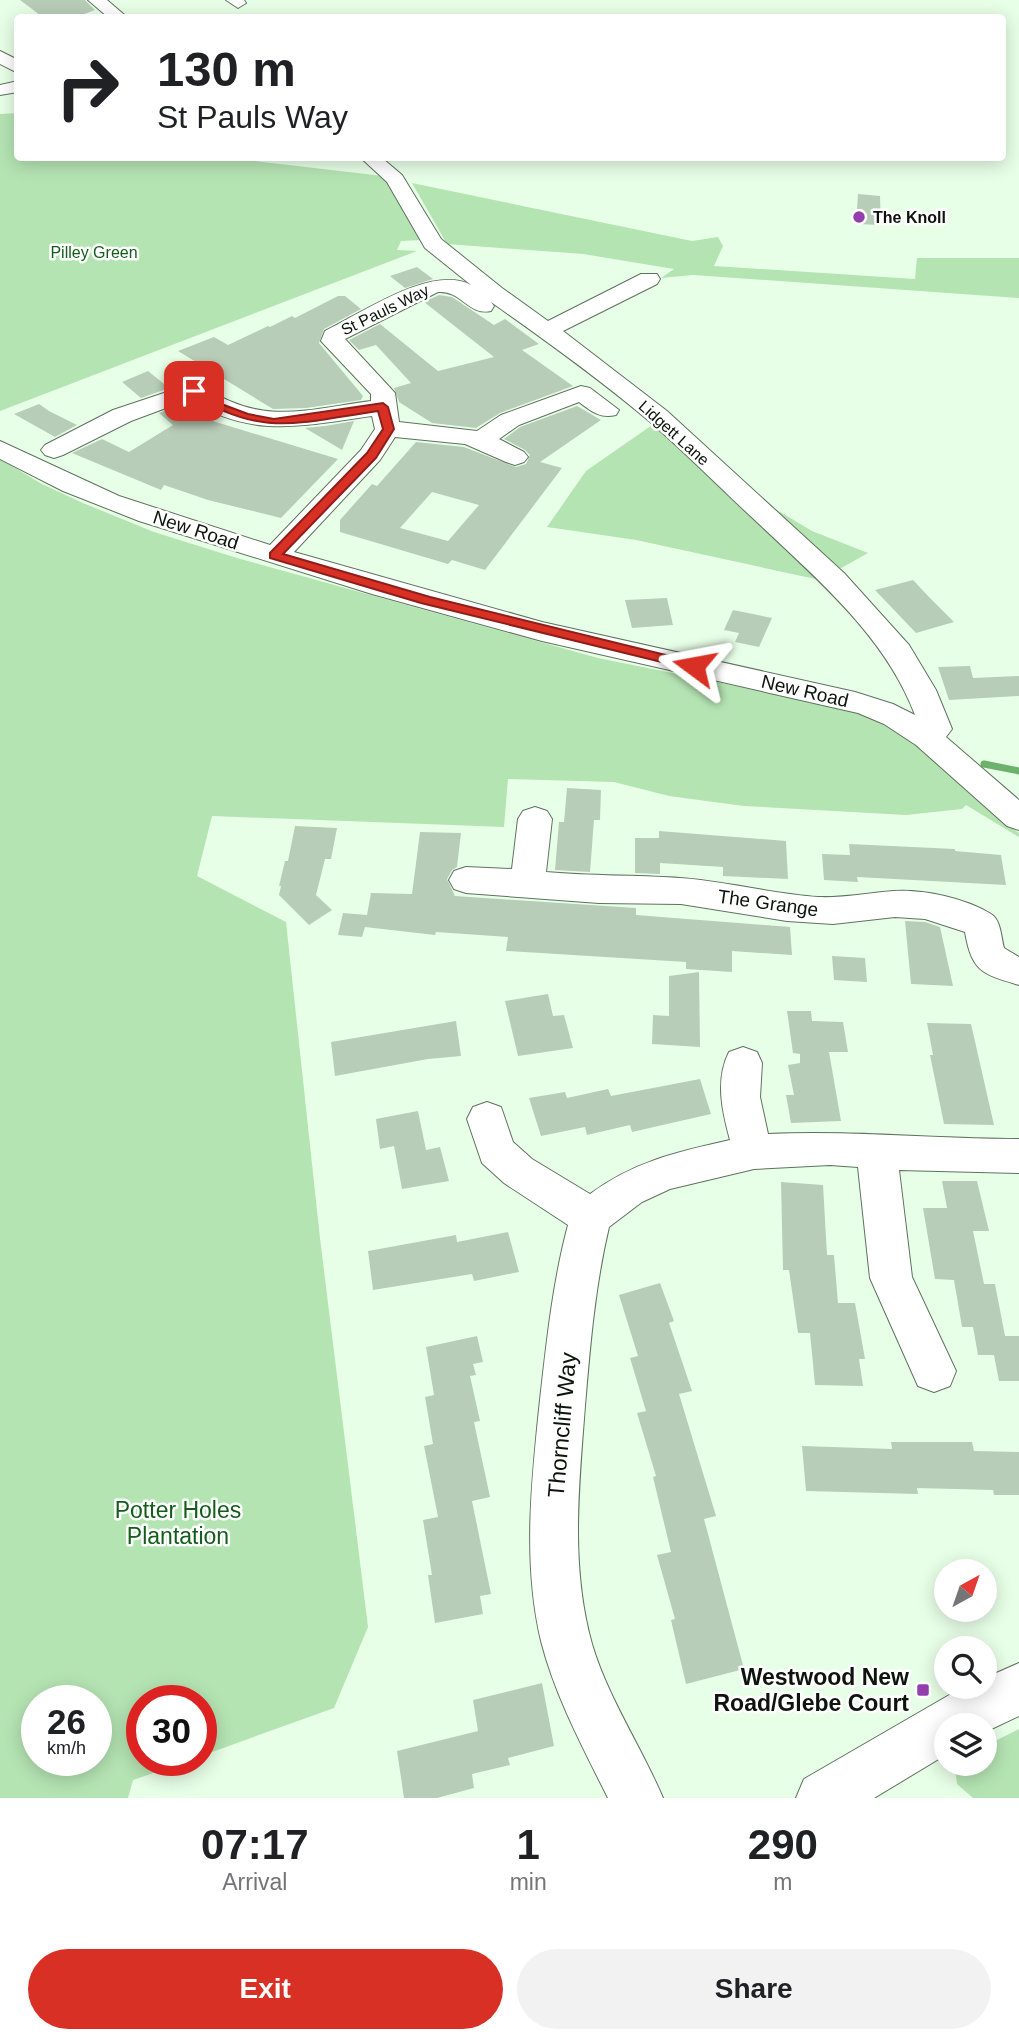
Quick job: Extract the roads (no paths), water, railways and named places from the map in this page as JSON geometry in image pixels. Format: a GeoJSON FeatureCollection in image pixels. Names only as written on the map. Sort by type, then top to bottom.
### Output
{"type":"FeatureCollection","features":[{"type":"Feature","properties":{"kind":"street"},"geometry":{"type":"LineString","coordinates":[[96,0],[115,14]]}},
{"type":"Feature","properties":{"kind":"street","name":"Lidgett Lane"},"geometry":{"type":"LineString","coordinates":[[374,161],[395,179],[433,243],[549,343],[658,416],[834,579],[898,652],[921,690],[936,729],[924,735]]}},
{"type":"Feature","properties":{"kind":"street"},"geometry":{"type":"LineString","coordinates":[[481,440],[510,419],[581,393],[586,384],[549,343],[649,279]]}},
{"type":"Feature","properties":{"kind":"street","name":"St Pauls Way"},"geometry":{"type":"LineString","coordinates":[[386,418],[383,393],[333,341],[333,335],[421,290],[439,284],[457,286],[502,319]]}},
{"type":"Feature","properties":{"kind":"street"},"geometry":{"type":"LineString","coordinates":[[54,450],[108,420],[194,382],[220,407],[246,417],[274,422],[386,418],[481,440],[515,457]]}},
{"type":"Feature","properties":{"kind":"street"},"geometry":{"type":"LineString","coordinates":[[581,393],[607,410]]}},
{"type":"Feature","properties":{"kind":"street"},"geometry":{"type":"LineString","coordinates":[[275,556],[372,455],[386,418]]}},
{"type":"Feature","properties":{"kind":"street","name":"New Road"},"geometry":{"type":"LineString","coordinates":[[0,449],[52,478],[91,495],[275,556],[393,591],[615,649],[853,701],[895,717],[924,735],[987,794],[1019,817]]}},
{"type":"Feature","properties":{"kind":"street"},"geometry":{"type":"LineString","coordinates":[[528,883],[534,820]]}},
{"type":"Feature","properties":{"kind":"street","name":"The Grange"},"geometry":{"type":"LineString","coordinates":[[467,880],[599,890],[681,891],[787,908],[833,911],[895,904],[925,906],[954,913],[981,924],[988,955],[1006,967],[1019,971]]}},
{"type":"Feature","properties":{"kind":"street"},"geometry":{"type":"LineString","coordinates":[[743,1063],[740,1076],[741,1105],[754,1152]]}},
{"type":"Feature","properties":{"kind":"street"},"geometry":{"type":"LineString","coordinates":[[487,1119],[496,1151],[528,1177],[591,1217],[611,1200],[641,1182],[666,1172],[754,1152],[830,1148],[1019,1156]]}},
{"type":"Feature","properties":{"kind":"street"},"geometry":{"type":"LineString","coordinates":[[877,1152],[891,1278],[934,1371]]}},
{"type":"Feature","properties":{"kind":"street","name":"Thorncliff Way"},"geometry":{"type":"LineString","coordinates":[[591,1217],[579,1272],[566,1368],[555,1482],[554,1556],[558,1599],[567,1644],[584,1689],[636,1798]]}},
{"type":"Feature","properties":{"kind":"street"},"geometry":{"type":"LineString","coordinates":[[824,1798],[969,1712],[1019,1689]]}},
{"type":"Feature","properties":{"kind":"waterway"},"geometry":{"type":"LineString","coordinates":[[984,764],[1019,771]]}},
{"type":"Feature","properties":{"kind":"place","name":"The Knoll"},"geometry":{"type":"Point","coordinates":[859,217]}},
{"type":"Feature","properties":{"kind":"place","name":"Westwood New Road/Glebe Court"},"geometry":{"type":"Point","coordinates":[923,1690]}},
{"type":"Feature","properties":{"kind":"park label","name":"Pilley Green"},"geometry":{"type":"Point","coordinates":[94,252]}},
{"type":"Feature","properties":{"kind":"park label","name":"Potter Holes Plantation"},"geometry":{"type":"Point","coordinates":[178,1523]}}]}
